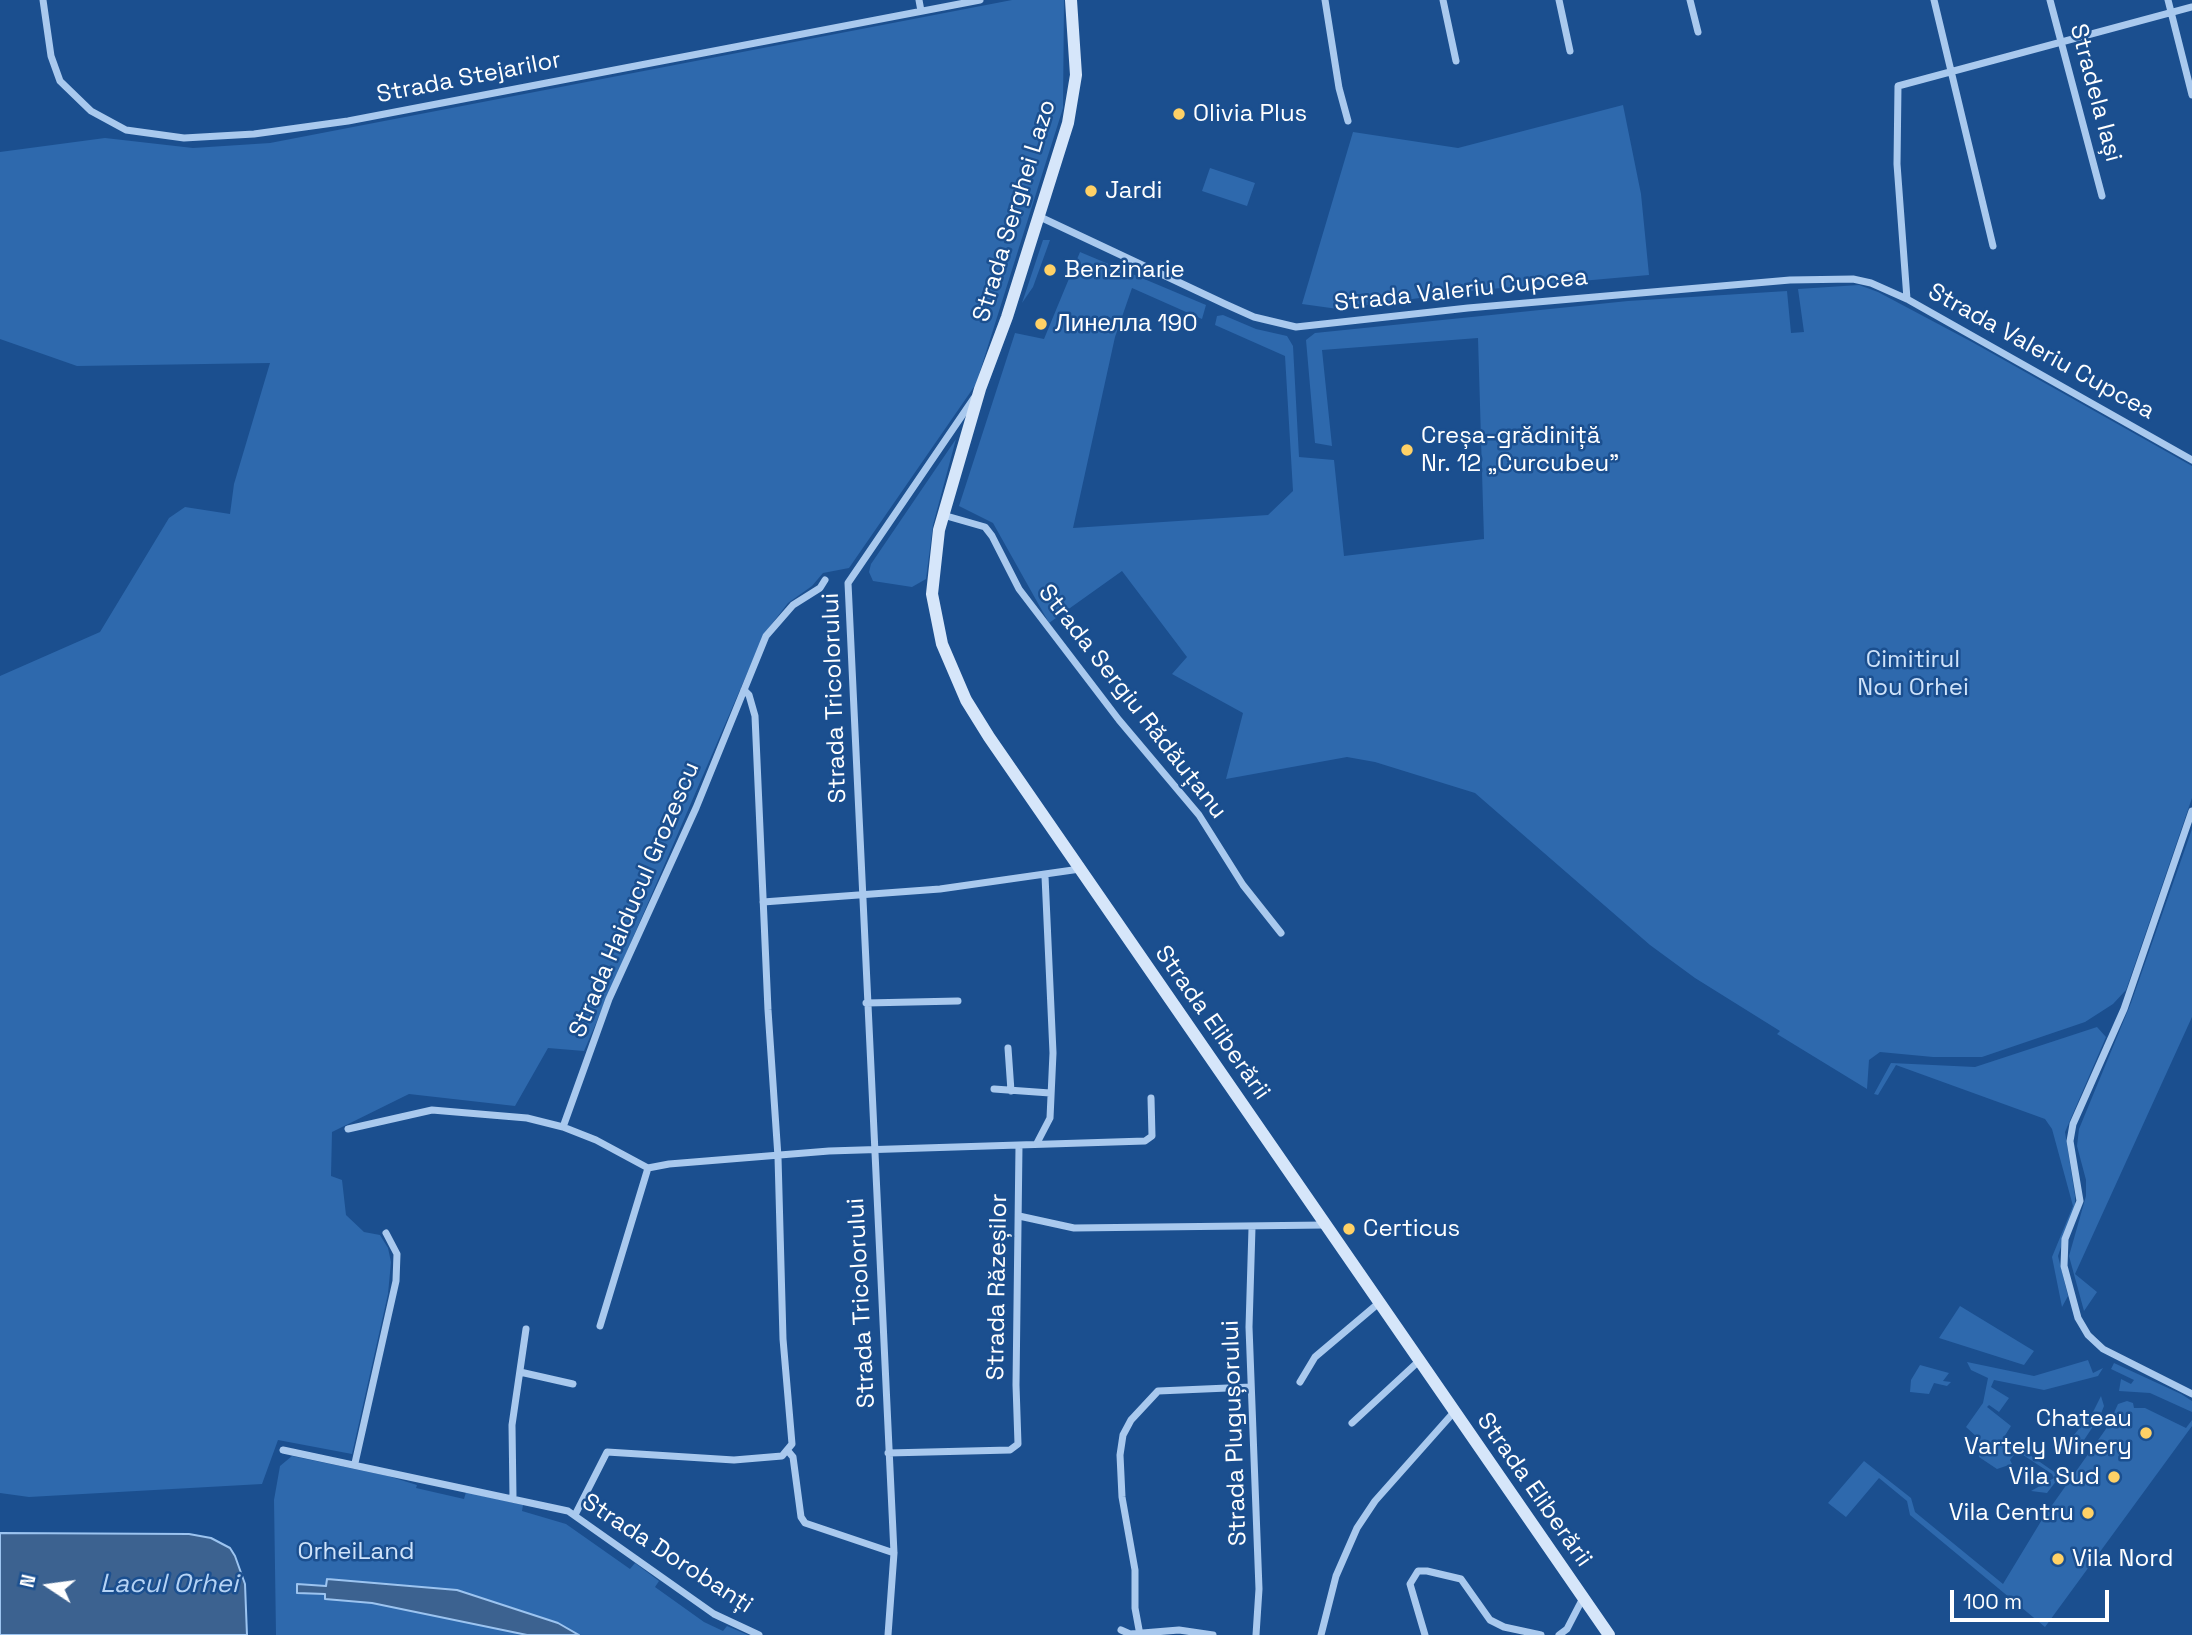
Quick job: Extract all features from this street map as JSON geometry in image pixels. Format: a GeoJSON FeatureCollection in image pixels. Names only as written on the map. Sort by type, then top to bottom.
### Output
{"type":"FeatureCollection","features":[{"type":"Feature","properties":{"kind":"street","name":"Strada Stejarilor"},"geometry":{"type":"LineString","coordinates":[[43,0],[51,56],[60,81],[91,111],[126,130],[184,138],[254,134],[348,121],[980,0]]}},
{"type":"Feature","properties":{"kind":"street"},"geometry":{"type":"LineString","coordinates":[[919,0],[921,11]]}},
{"type":"Feature","properties":{"kind":"street","name":"Strada Serghei Lazo"},"geometry":{"type":"LineString","coordinates":[[980,390],[1007,317],[1068,123],[1076,75],[1072,0]]}},
{"type":"Feature","properties":{"kind":"street"},"geometry":{"type":"LineString","coordinates":[[1325,0],[1339,88],[1348,121]]}},
{"type":"Feature","properties":{"kind":"street"},"geometry":{"type":"LineString","coordinates":[[1443,0],[1456,61]]}},
{"type":"Feature","properties":{"kind":"street"},"geometry":{"type":"LineString","coordinates":[[1559,0],[1570,51]]}},
{"type":"Feature","properties":{"kind":"street"},"geometry":{"type":"LineString","coordinates":[[1690,0],[1698,32]]}},
{"type":"Feature","properties":{"kind":"street"},"geometry":{"type":"LineString","coordinates":[[1934,0],[1993,246]]}},
{"type":"Feature","properties":{"kind":"street","name":"Stradela Iași"},"geometry":{"type":"LineString","coordinates":[[2050,0],[2102,195]]}},
{"type":"Feature","properties":{"kind":"street"},"geometry":{"type":"LineString","coordinates":[[2168,0],[2192,95]]}},
{"type":"Feature","properties":{"kind":"street"},"geometry":{"type":"LineString","coordinates":[[1951,69],[2192,7]]}},
{"type":"Feature","properties":{"kind":"street","name":"Strada Valeriu Cupcea"},"geometry":{"type":"LineString","coordinates":[[1907,299],[1897,164],[1898,86],[1951,69]]}},
{"type":"Feature","properties":{"kind":"street","name":"Strada Valeriu Cupcea"},"geometry":{"type":"LineString","coordinates":[[1038,216],[1254,317],[1296,327],[1468,307],[1790,280],[1853,279],[1871,283],[1907,299],[2192,460]]}},
{"type":"Feature","properties":{"kind":"street","name":"Strada Eliberării"},"geometry":{"type":"LineString","coordinates":[[980,390],[942,515],[935,551],[932,594],[942,644],[966,700],[1325,1226],[1609,1635]]}},
{"type":"Feature","properties":{"kind":"street","name":"Strada Tricolorului"},"geometry":{"type":"LineString","coordinates":[[888,1635],[894,1553],[848,583],[980,390]]}},
{"type":"Feature","properties":{"kind":"street","name":"Strada Sergiu Rădăuțanu"},"geometry":{"type":"LineString","coordinates":[[942,515],[985,527],[1019,589],[1119,720],[1199,815],[1243,885],[1281,933]]}},
{"type":"Feature","properties":{"kind":"street","name":"Strada Haiducul Grozescu"},"geometry":{"type":"LineString","coordinates":[[563,1127],[609,999],[695,808],[766,636],[793,605],[820,588],[825,580]]}},
{"type":"Feature","properties":{"kind":"street"},"geometry":{"type":"LineString","coordinates":[[575,1515],[583,1494],[607,1452],[734,1460],[774,1458],[788,1451],[792,1444],[783,1325],[778,1157],[755,716],[749,695],[744,690]]}},
{"type":"Feature","properties":{"kind":"street"},"geometry":{"type":"LineString","coordinates":[[2192,811],[2124,1009],[2073,1124],[2070,1141],[2080,1201],[2066,1239],[2064,1255],[2064,1266],[2078,1318],[2088,1335],[2104,1349],[2192,1394]]}},
{"type":"Feature","properties":{"kind":"street"},"geometry":{"type":"LineString","coordinates":[[763,902],[940,889],[1080,869]]}},
{"type":"Feature","properties":{"kind":"street"},"geometry":{"type":"LineString","coordinates":[[1037,1143],[1050,1118],[1054,1009],[1045,876]]}},
{"type":"Feature","properties":{"kind":"street"},"geometry":{"type":"LineString","coordinates":[[866,1003],[958,1001]]}},
{"type":"Feature","properties":{"kind":"street"},"geometry":{"type":"LineString","coordinates":[[1008,1048],[1011,1091]]}},
{"type":"Feature","properties":{"kind":"street"},"geometry":{"type":"LineString","coordinates":[[994,1089],[1049,1093]]}},
{"type":"Feature","properties":{"kind":"street"},"geometry":{"type":"LineString","coordinates":[[348,1129],[442,1110],[527,1118],[563,1127],[596,1140],[648,1168],[669,1164],[874,1150],[1150,1140],[1151,1098]]}},
{"type":"Feature","properties":{"kind":"street","name":"Strada Răzeșilor"},"geometry":{"type":"LineString","coordinates":[[888,1453],[1010,1450],[1017,1446],[1019,1146]]}},
{"type":"Feature","properties":{"kind":"street"},"geometry":{"type":"LineString","coordinates":[[600,1326],[648,1168]]}},
{"type":"Feature","properties":{"kind":"street"},"geometry":{"type":"LineString","coordinates":[[1019,1216],[1074,1228],[1325,1226]]}},
{"type":"Feature","properties":{"kind":"street","name":"Strada Plugușorului"},"geometry":{"type":"LineString","coordinates":[[1252,1228],[1249,1327],[1259,1553],[1256,1635]]}},
{"type":"Feature","properties":{"kind":"street"},"geometry":{"type":"LineString","coordinates":[[355,1463],[396,1281],[397,1254],[386,1233]]}},
{"type":"Feature","properties":{"kind":"street"},"geometry":{"type":"LineString","coordinates":[[1300,1382],[1315,1357],[1380,1302]]}},
{"type":"Feature","properties":{"kind":"street"},"geometry":{"type":"LineString","coordinates":[[513,1497],[512,1425],[526,1329]]}},
{"type":"Feature","properties":{"kind":"street"},"geometry":{"type":"LineString","coordinates":[[1352,1423],[1420,1360]]}},
{"type":"Feature","properties":{"kind":"street"},"geometry":{"type":"LineString","coordinates":[[520,1372],[573,1384]]}},
{"type":"Feature","properties":{"kind":"street"},"geometry":{"type":"LineString","coordinates":[[1139,1633],[1135,1570],[1121,1487],[1120,1455],[1123,1435],[1130,1420],[1158,1391],[1251,1387]]}},
{"type":"Feature","properties":{"kind":"street"},"geometry":{"type":"LineString","coordinates":[[1321,1635],[1336,1576],[1357,1528],[1375,1501],[1454,1412]]}},
{"type":"Feature","properties":{"kind":"street","name":"Strada Dorobanți"},"geometry":{"type":"LineString","coordinates":[[283,1450],[513,1497],[575,1515],[714,1614],[759,1635]]}},
{"type":"Feature","properties":{"kind":"street"},"geometry":{"type":"LineString","coordinates":[[788,1451],[793,1457],[805,1523],[894,1553]]}},
{"type":"Feature","properties":{"kind":"street"},"geometry":{"type":"LineString","coordinates":[[1424,1635],[1410,1584],[1418,1571],[1461,1579],[1490,1620],[1504,1627],[1541,1635]]}},
{"type":"Feature","properties":{"kind":"street"},"geometry":{"type":"LineString","coordinates":[[1559,1635],[1567,1629],[1584,1598]]}},
{"type":"Feature","properties":{"kind":"street"},"geometry":{"type":"LineString","coordinates":[[1121,1630],[1130,1634],[1179,1630],[1213,1635]]}},
{"type":"Feature","properties":{"kind":"green space"},"geometry":{"type":"Polygon","coordinates":[[[1012,0],[1064,0],[1063,108],[976,384],[849,568],[823,573],[812,586],[788,603],[764,634],[584,1051],[548,1048],[515,1106],[409,1094],[332,1132],[331,1176],[342,1180],[346,1215],[364,1232],[380,1235],[388,1248],[391,1262],[388,1294],[352,1454],[278,1440],[262,1484],[29,1497],[0,1493],[0,676],[100,632],[169,518],[185,507],[230,514],[234,484],[270,363],[77,366],[0,339],[0,152],[105,138],[193,148],[270,143],[1012,0]]]}},
{"type":"Feature","properties":{"kind":"green space"},"geometry":{"type":"Polygon","coordinates":[[[1623,105],[1641,194],[1649,275],[1479,290],[1338,309],[1302,304],[1353,132],[1458,148],[1623,105]]]}},
{"type":"Feature","properties":{"kind":"green space"},"geometry":{"type":"Polygon","coordinates":[[[1210,168],[1255,183],[1247,206],[1202,191],[1210,168]]]}},
{"type":"Feature","properties":{"kind":"green space"},"geometry":{"type":"Polygon","coordinates":[[[1043,240],[1050,240],[1033,287],[1022,303],[1043,240]]]}},
{"type":"Feature","properties":{"kind":"green space","name":"Cimitirul Nou Orhei"},"geometry":{"type":"Polygon","coordinates":[[[1080,252],[1206,305],[1202,319],[1132,288],[1115,337],[1073,528],[1268,515],[1293,491],[1285,356],[1215,325],[1217,316],[1223,315],[1256,329],[1287,336],[1293,346],[1299,457],[1334,460],[1344,556],[1484,539],[1478,338],[1322,350],[1332,446],[1315,443],[1306,340],[1315,333],[1628,301],[1787,291],[1791,333],[1804,332],[1798,289],[1859,285],[1878,292],[1972,342],[2192,466],[2192,798],[2126,990],[2113,1004],[2085,1022],[1982,1057],[1933,1057],[1880,1052],[1869,1060],[1867,1089],[1777,1034],[1780,1031],[1695,978],[1650,945],[1475,793],[1375,762],[1347,757],[1226,779],[1243,713],[1172,674],[1187,657],[1122,571],[1049,623],[993,523],[959,506],[1015,333],[1044,339],[1080,252]]]}},
{"type":"Feature","properties":{"kind":"green space"},"geometry":{"type":"Polygon","coordinates":[[[956,439],[933,525],[926,579],[912,587],[873,581],[869,572],[871,564],[956,439]]]}},
{"type":"Feature","properties":{"kind":"green space"},"geometry":{"type":"Polygon","coordinates":[[[2192,829],[2192,1017],[2075,1274],[2097,1292],[2084,1311],[2069,1256],[2086,1196],[2086,1180],[2077,1146],[2079,1129],[2131,1003],[2192,829]]]}},
{"type":"Feature","properties":{"kind":"green space"},"geometry":{"type":"Polygon","coordinates":[[[2097,1027],[2106,1037],[2065,1132],[2075,1205],[2058,1256],[2068,1296],[2062,1307],[2052,1257],[2073,1206],[2052,1129],[2045,1119],[1896,1065],[1878,1095],[1874,1094],[1891,1063],[1975,1067],[2097,1027]]]}},
{"type":"Feature","properties":{"kind":"green space"},"geometry":{"type":"Polygon","coordinates":[[[1960,1306],[2034,1351],[2024,1365],[1939,1338],[1960,1306]]]}},
{"type":"Feature","properties":{"kind":"green space"},"geometry":{"type":"Polygon","coordinates":[[[2088,1360],[2093,1373],[2103,1368],[2098,1376],[2044,1390],[1994,1380],[1991,1387],[2009,1398],[1999,1412],[1989,1405],[1987,1407],[2011,1426],[2004,1437],[2060,1476],[2047,1493],[2031,1491],[2054,1478],[2052,1474],[2017,1451],[2010,1460],[2012,1464],[1997,1469],[1979,1457],[1978,1438],[1966,1427],[1983,1403],[1988,1378],[1971,1370],[1967,1362],[2034,1376],[2088,1360]]]}},
{"type":"Feature","properties":{"kind":"green space"},"geometry":{"type":"Polygon","coordinates":[[[2114,1363],[2181,1394],[2192,1401],[2192,1412],[2150,1393],[2119,1391],[2121,1379],[2131,1384],[2134,1380],[2111,1369],[2114,1363]]]}},
{"type":"Feature","properties":{"kind":"green space"},"geometry":{"type":"Polygon","coordinates":[[[1920,1365],[1949,1373],[1943,1381],[1951,1382],[1947,1386],[1934,1383],[1929,1394],[1910,1392],[1911,1380],[1920,1365]]]}},
{"type":"Feature","properties":{"kind":"green space"},"geometry":{"type":"Polygon","coordinates":[[[2101,1396],[2104,1406],[2100,1416],[2082,1443],[2073,1436],[2093,1412],[2101,1396]]]}},
{"type":"Feature","properties":{"kind":"green space"},"geometry":{"type":"Polygon","coordinates":[[[2127,1401],[2133,1403],[2134,1408],[2145,1408],[2186,1428],[2192,1420],[2192,1426],[2045,1627],[1910,1515],[1907,1501],[1879,1478],[1846,1517],[1828,1503],[1864,1461],[1911,1498],[1915,1512],[2003,1584],[2043,1518],[2108,1426],[2118,1404],[2127,1401]]]}},
{"type":"Feature","properties":{"kind":"green space","name":"OrheiLand"},"geometry":{"type":"Polygon","coordinates":[[[292,1456],[388,1476],[417,1485],[416,1488],[464,1499],[466,1492],[523,1505],[522,1511],[566,1524],[630,1569],[635,1563],[659,1581],[655,1587],[704,1622],[723,1631],[727,1626],[748,1635],[276,1635],[274,1500],[280,1466],[292,1456]]]}},
{"type":"Feature","properties":{"kind":"water","name":"Lacul Orhei"},"geometry":{"type":"Polygon","coordinates":[[[0,1533],[189,1534],[211,1538],[230,1548],[235,1556],[245,1584],[247,1635],[0,1635],[0,1533]]]}},
{"type":"Feature","properties":{"kind":"water"},"geometry":{"type":"Polygon","coordinates":[[[327,1579],[457,1590],[558,1623],[579,1635],[527,1635],[372,1603],[325,1599],[325,1594],[297,1593],[297,1584],[326,1586],[327,1579]]]}},
{"type":"Feature","properties":{"kind":"place","name":"Olivia Plus"},"geometry":{"type":"Point","coordinates":[1179,114]}},
{"type":"Feature","properties":{"kind":"place","name":"Jardi"},"geometry":{"type":"Point","coordinates":[1091,191]}},
{"type":"Feature","properties":{"kind":"place","name":"Benzinarie"},"geometry":{"type":"Point","coordinates":[1050,270]}},
{"type":"Feature","properties":{"kind":"place","name":"Линелла 190"},"geometry":{"type":"Point","coordinates":[1041,324]}},
{"type":"Feature","properties":{"kind":"place","name":"Creșa-grădiniță Nr. 12 „Curcubeu”"},"geometry":{"type":"Point","coordinates":[1407,450]}},
{"type":"Feature","properties":{"kind":"place","name":"Certicus"},"geometry":{"type":"Point","coordinates":[1349,1229]}},
{"type":"Feature","properties":{"kind":"place","name":"Chateau Vartely Winery"},"geometry":{"type":"Point","coordinates":[2146,1433]}},
{"type":"Feature","properties":{"kind":"place","name":"Vila Sud"},"geometry":{"type":"Point","coordinates":[2114,1477]}},
{"type":"Feature","properties":{"kind":"place","name":"Vila Centru"},"geometry":{"type":"Point","coordinates":[2088,1513]}},
{"type":"Feature","properties":{"kind":"place","name":"Vila Nord"},"geometry":{"type":"Point","coordinates":[2058,1559]}}]}
